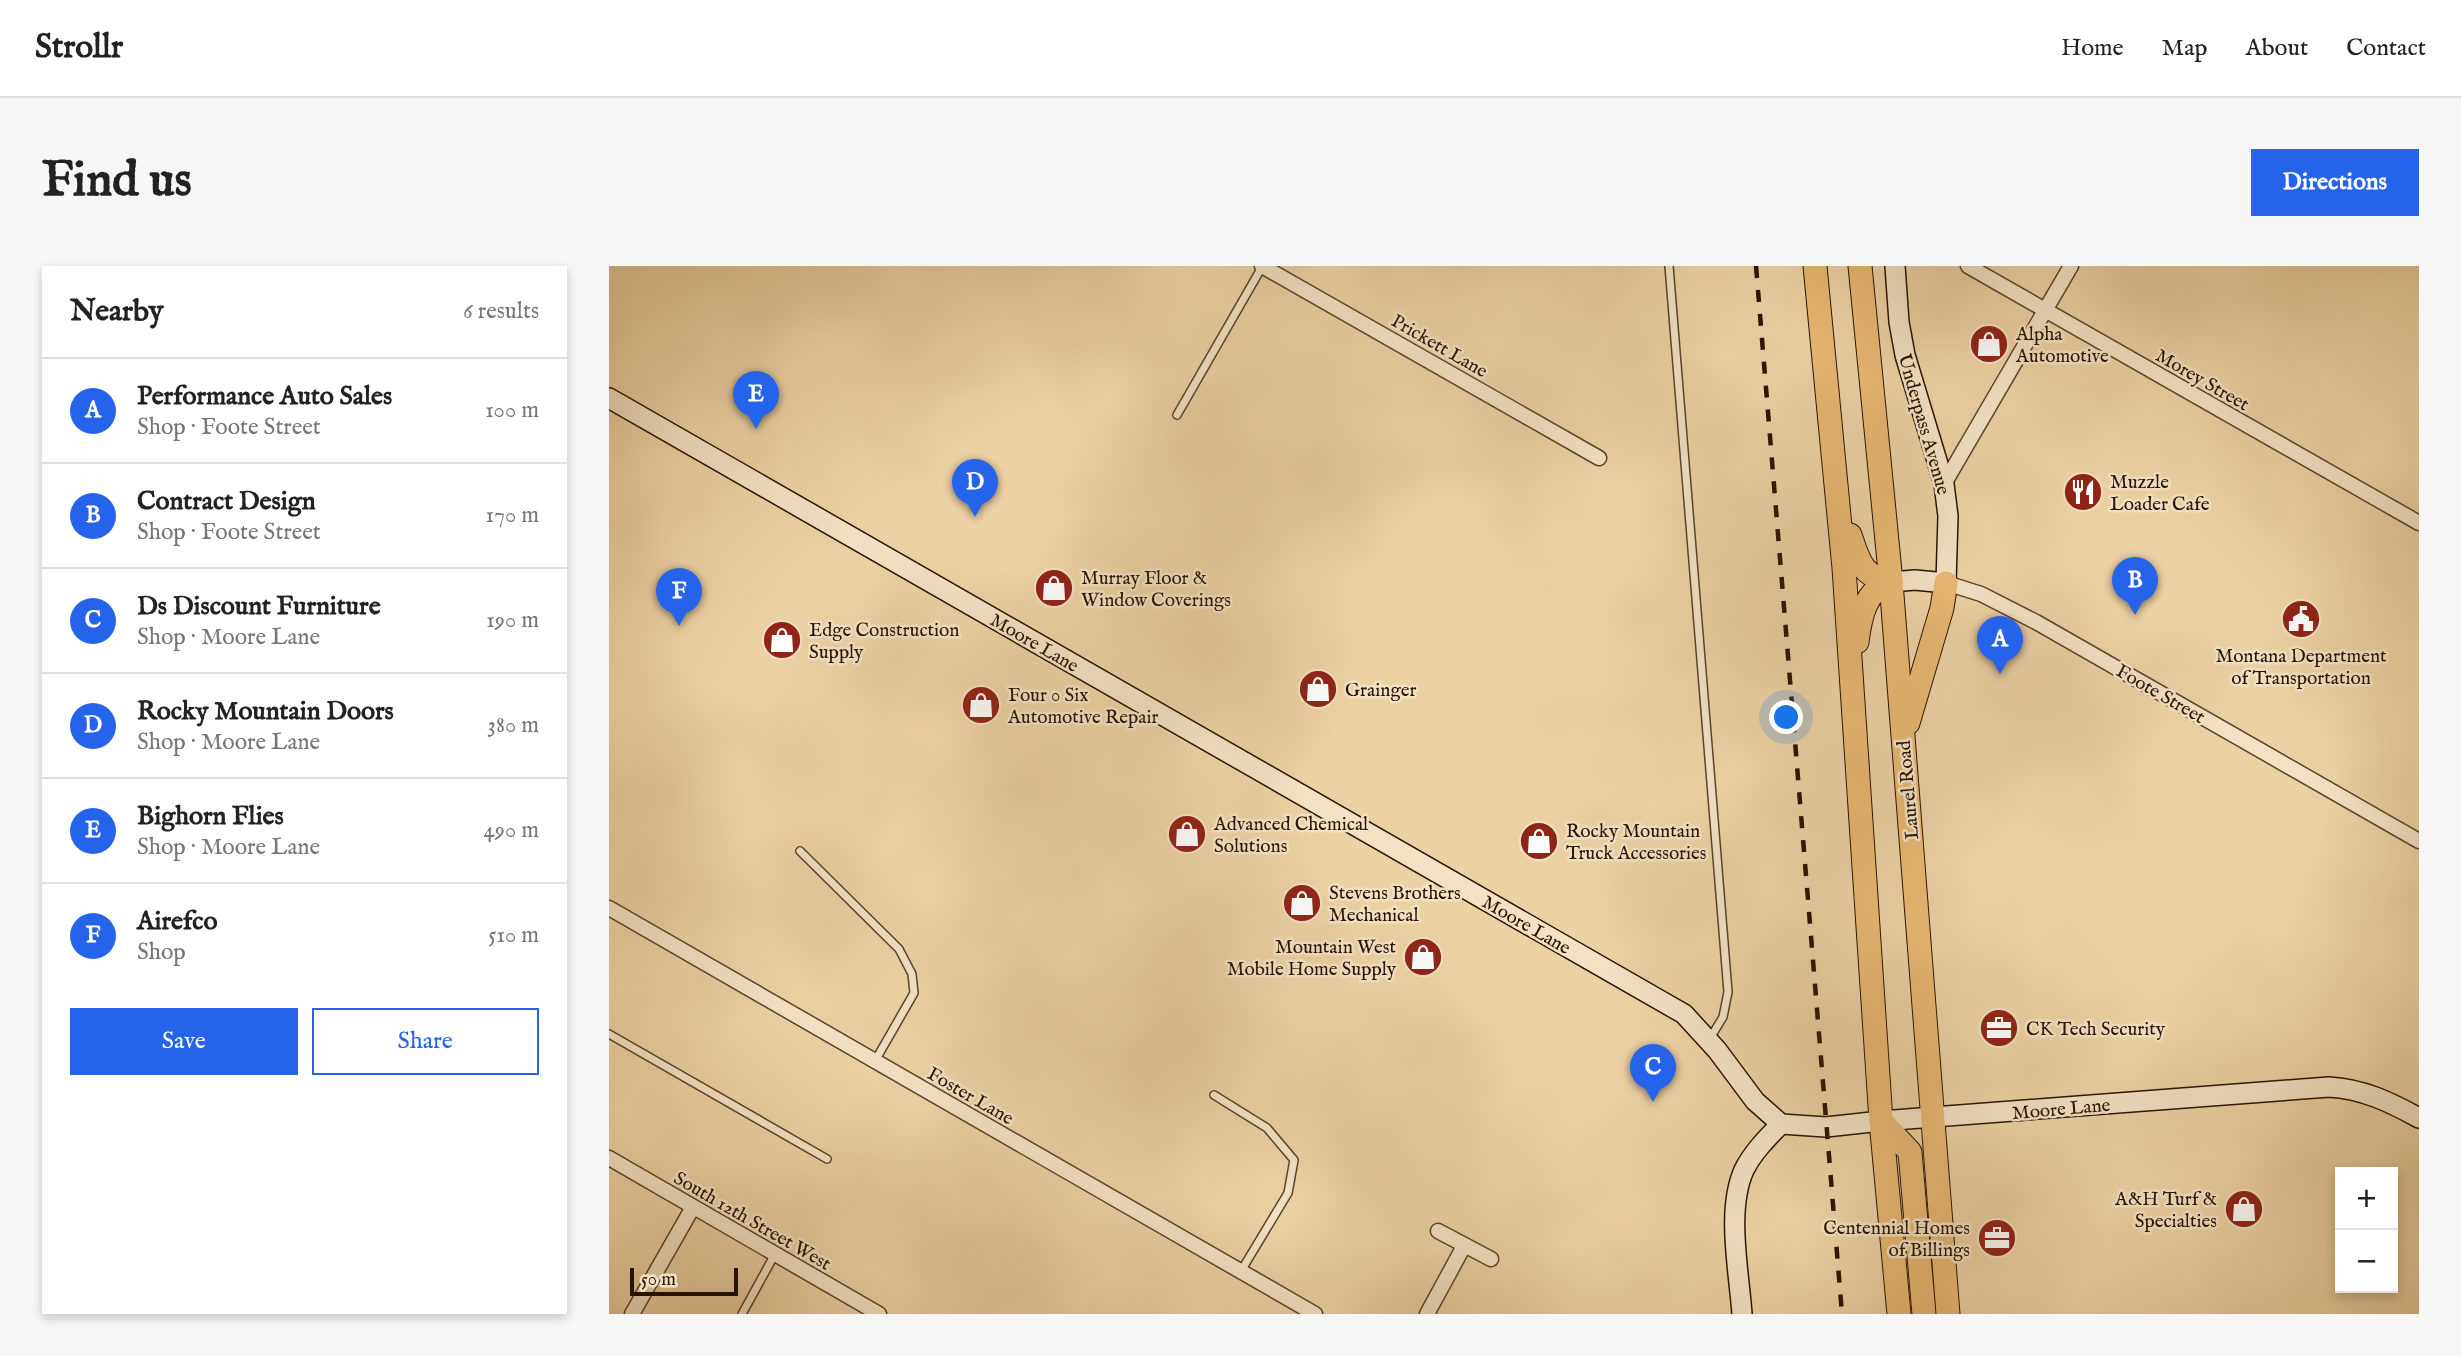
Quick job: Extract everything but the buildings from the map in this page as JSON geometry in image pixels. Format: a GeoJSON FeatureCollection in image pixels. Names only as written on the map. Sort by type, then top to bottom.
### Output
{"type":"FeatureCollection","features":[{"type":"Feature","properties":{"kind":"main road"},"geometry":{"type":"LineString","coordinates":[[1815,266],[1837,496],[1881,1121],[1899,1314]]}},
{"type":"Feature","properties":{"kind":"main road","name":"Laurel Road"},"geometry":{"type":"LineString","coordinates":[[1860,266],[1891,582],[1948,1314]]}},
{"type":"Feature","properties":{"kind":"main road"},"geometry":{"type":"LineString","coordinates":[[1837,496],[1863,569],[1871,576],[1891,582]]}},
{"type":"Feature","properties":{"kind":"main road"},"geometry":{"type":"LineString","coordinates":[[1852,692],[1862,614],[1874,590],[1891,582]]}},
{"type":"Feature","properties":{"kind":"main road"},"geometry":{"type":"LineString","coordinates":[[1903,744],[1942,608],[1946,583]]}},
{"type":"Feature","properties":{"kind":"main road"},"geometry":{"type":"LineString","coordinates":[[1881,1121],[1910,1152],[1924,1314]]}},
{"type":"Feature","properties":{"kind":"street","name":"Prickett Lane"},"geometry":{"type":"LineString","coordinates":[[1262,266],[1280,270],[1599,458]]}},
{"type":"Feature","properties":{"kind":"street","name":"Underpass Avenue"},"geometry":{"type":"LineString","coordinates":[[1895,266],[1899,322],[1905,355],[1944,484],[1948,516],[1946,583]]}},
{"type":"Feature","properties":{"kind":"street","name":"Morey Street"},"geometry":{"type":"LineString","coordinates":[[1969,266],[2419,523]]}},
{"type":"Feature","properties":{"kind":"street"},"geometry":{"type":"LineString","coordinates":[[1944,484],[2071,266]]}},
{"type":"Feature","properties":{"kind":"street","name":"Moore Lane"},"geometry":{"type":"LineString","coordinates":[[609,398],[1673,1007],[1684,1014],[1708,1040],[1755,1101],[1781,1124],[1826,1127],[2329,1087],[2376,1096],[2419,1118]]}},
{"type":"Feature","properties":{"kind":"street","name":"Foote Street"},"geometry":{"type":"LineString","coordinates":[[1891,582],[1915,580],[1946,583],[1981,594],[2036,622],[2419,841]]}},
{"type":"Feature","properties":{"kind":"street","name":"Foster Lane"},"geometry":{"type":"LineString","coordinates":[[609,908],[1315,1314]]}},
{"type":"Feature","properties":{"kind":"street"},"geometry":{"type":"LineString","coordinates":[[1742,1314],[1735,1227],[1737,1194],[1744,1170],[1760,1146],[1781,1124]]}},
{"type":"Feature","properties":{"kind":"street","name":"South 12th Street West"},"geometry":{"type":"LineString","coordinates":[[609,1158],[775,1254],[858,1309],[879,1314]]}},
{"type":"Feature","properties":{"kind":"street"},"geometry":{"type":"LineString","coordinates":[[632,1314],[693,1207]]}},
{"type":"Feature","properties":{"kind":"street"},"geometry":{"type":"LineString","coordinates":[[1439,1231],[1491,1259]]}},
{"type":"Feature","properties":{"kind":"street"},"geometry":{"type":"LineString","coordinates":[[1427,1314],[1464,1246]]}},
{"type":"Feature","properties":{"kind":"lane"},"geometry":{"type":"LineString","coordinates":[[1177,415],[1262,266]]}},
{"type":"Feature","properties":{"kind":"lane"},"geometry":{"type":"LineString","coordinates":[[1669,266],[1728,992],[1723,1017],[1708,1040]]}},
{"type":"Feature","properties":{"kind":"lane"},"geometry":{"type":"LineString","coordinates":[[800,851],[899,949],[912,974],[914,993],[874,1062]]}},
{"type":"Feature","properties":{"kind":"lane"},"geometry":{"type":"LineString","coordinates":[[609,1034],[827,1159]]}},
{"type":"Feature","properties":{"kind":"lane"},"geometry":{"type":"LineString","coordinates":[[1214,1096],[1267,1128],[1294,1160],[1288,1193],[1241,1271]]}},
{"type":"Feature","properties":{"kind":"lane"},"geometry":{"type":"LineString","coordinates":[[742,1314],[775,1254]]}},
{"type":"Feature","properties":{"kind":"railway"},"geometry":{"type":"LineString","coordinates":[[1756,266],[1842,1314]]}},
{"type":"Feature","properties":{"kind":"place","name":"Alpha Automotive"},"geometry":{"type":"Point","coordinates":[1989,344]}},
{"type":"Feature","properties":{"kind":"place","name":"Bighorn Flies"},"geometry":{"type":"Point","coordinates":[756,429]}},
{"type":"Feature","properties":{"kind":"place","name":"Muzzle Loader Cafe"},"geometry":{"type":"Point","coordinates":[2083,492]}},
{"type":"Feature","properties":{"kind":"place","name":"Rocky Mountain Doors"},"geometry":{"type":"Point","coordinates":[975,517]}},
{"type":"Feature","properties":{"kind":"place","name":"Murray Floor & Window Coverings"},"geometry":{"type":"Point","coordinates":[1054,588]}},
{"type":"Feature","properties":{"kind":"place","name":"Contract Design"},"geometry":{"type":"Point","coordinates":[2135,615]}},
{"type":"Feature","properties":{"kind":"place","name":"Montana Department of Transportation"},"geometry":{"type":"Point","coordinates":[2301,619]}},
{"type":"Feature","properties":{"kind":"place","name":"Airefco"},"geometry":{"type":"Point","coordinates":[679,626]}},
{"type":"Feature","properties":{"kind":"place","name":"Edge Construction Supply"},"geometry":{"type":"Point","coordinates":[782,640]}},
{"type":"Feature","properties":{"kind":"place","name":"Performance Auto Sales"},"geometry":{"type":"Point","coordinates":[2000,674]}},
{"type":"Feature","properties":{"kind":"place","name":"Grainger"},"geometry":{"type":"Point","coordinates":[1318,689]}},
{"type":"Feature","properties":{"kind":"place","name":"Four 0 Six Automotive Repair"},"geometry":{"type":"Point","coordinates":[981,705]}},
{"type":"Feature","properties":{"kind":"place","name":"Advanced Chemical Solutions"},"geometry":{"type":"Point","coordinates":[1187,834]}},
{"type":"Feature","properties":{"kind":"place","name":"Rocky Mountain Truck Accessories"},"geometry":{"type":"Point","coordinates":[1539,841]}},
{"type":"Feature","properties":{"kind":"place","name":"Stevens Brothers Mechanical"},"geometry":{"type":"Point","coordinates":[1302,903]}},
{"type":"Feature","properties":{"kind":"place","name":"Mountain West Mobile Home Supply"},"geometry":{"type":"Point","coordinates":[1423,957]}},
{"type":"Feature","properties":{"kind":"place","name":"CK Tech Security"},"geometry":{"type":"Point","coordinates":[1999,1028]}},
{"type":"Feature","properties":{"kind":"place","name":"Ds Discount Furniture"},"geometry":{"type":"Point","coordinates":[1653,1102]}},
{"type":"Feature","properties":{"kind":"place","name":"A&H Turf & Specialties"},"geometry":{"type":"Point","coordinates":[2244,1209]}},
{"type":"Feature","properties":{"kind":"place","name":"Centennial Homes of Billings"},"geometry":{"type":"Point","coordinates":[1997,1238]}}]}
